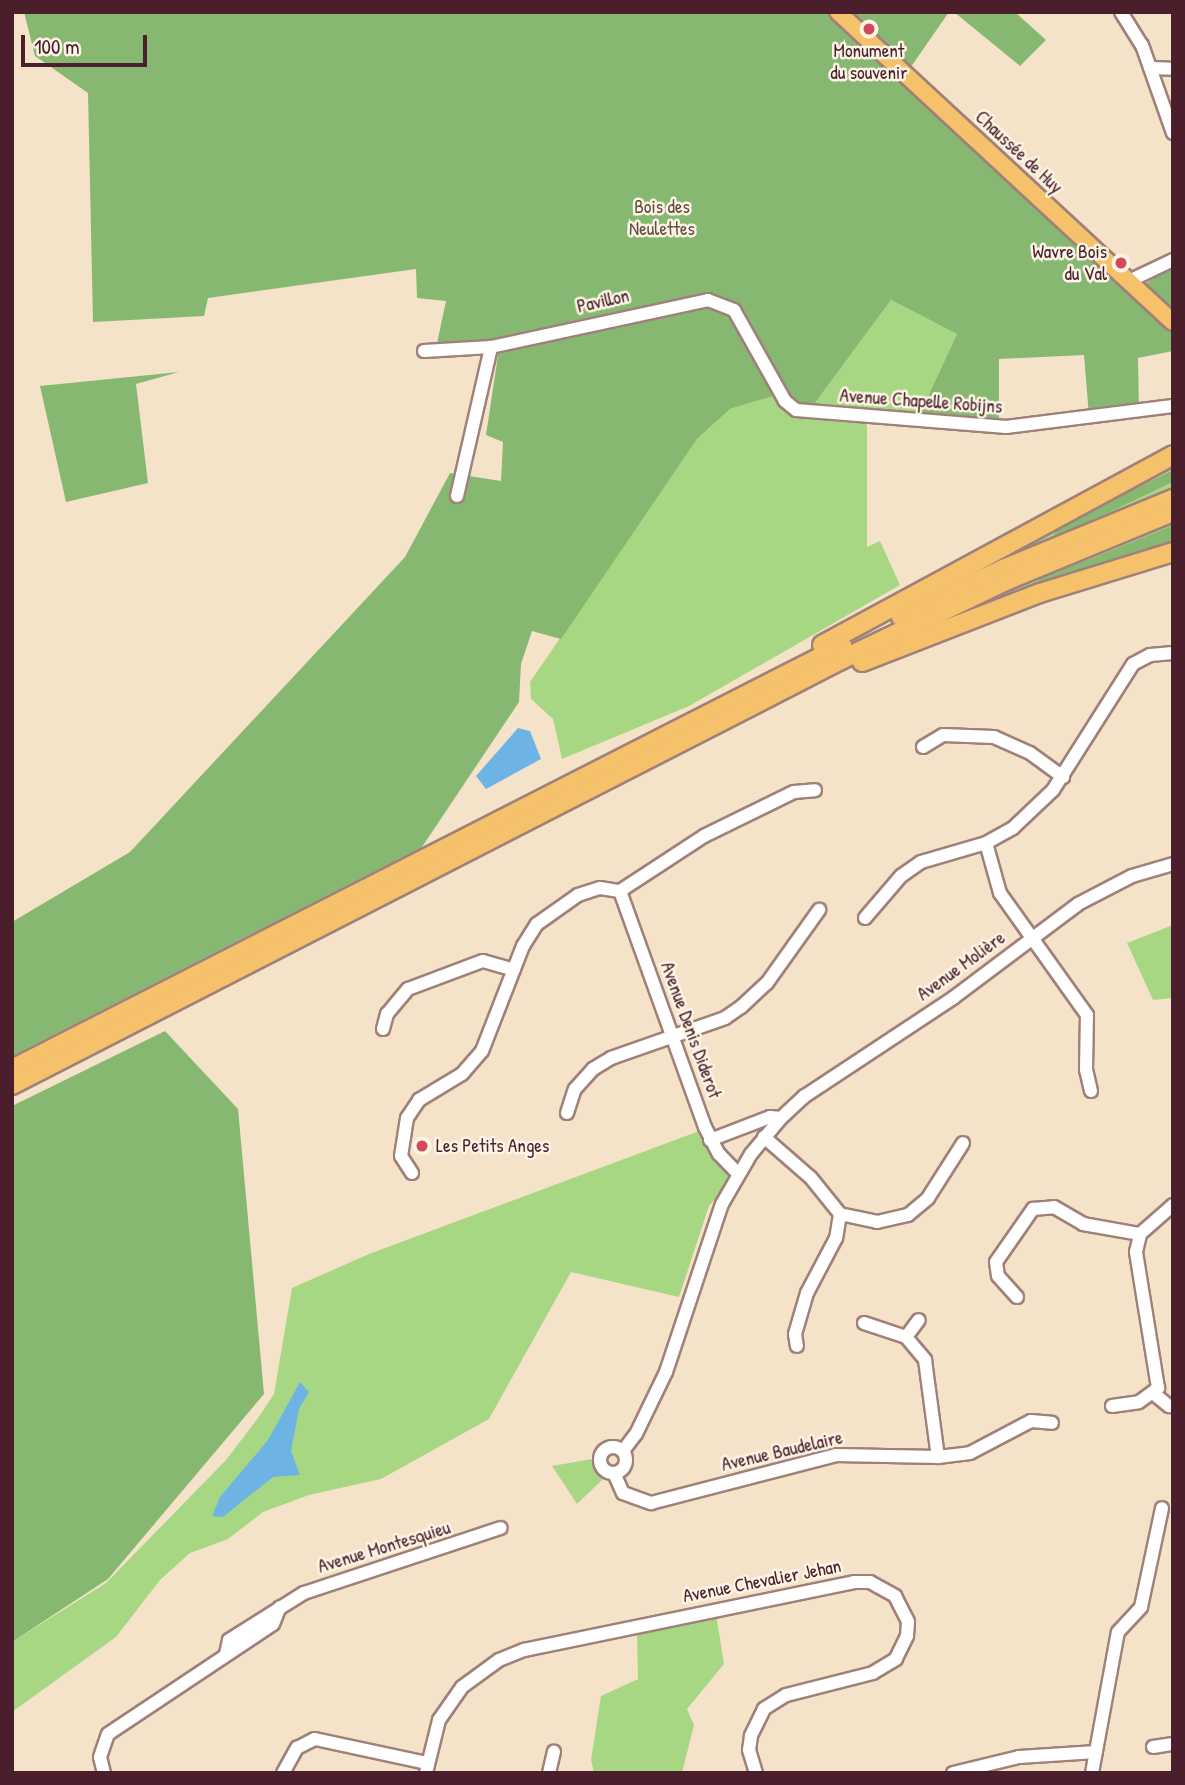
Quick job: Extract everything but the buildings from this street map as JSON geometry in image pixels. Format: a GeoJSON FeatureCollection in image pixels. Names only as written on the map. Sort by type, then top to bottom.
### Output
{"type":"FeatureCollection","features":[{"type":"Feature","properties":{"kind":"highway"},"geometry":{"type":"LineString","coordinates":[[762,693],[771,673],[1173,455]]}},
{"type":"Feature","properties":{"kind":"highway"},"geometry":{"type":"LineString","coordinates":[[12,1084],[1003,569],[1173,499]]}},
{"type":"Feature","properties":{"kind":"highway"},"geometry":{"type":"LineString","coordinates":[[12,1069],[762,693],[1008,580],[1173,512]]}},
{"type":"Feature","properties":{"kind":"highway"},"geometry":{"type":"LineString","coordinates":[[762,693],[778,701],[1000,607],[1173,552]]}},
{"type":"Feature","properties":{"kind":"main road","name":"Chaussée de Huy"},"geometry":{"type":"LineString","coordinates":[[838,12],[1173,322]]}},
{"type":"Feature","properties":{"kind":"street"},"geometry":{"type":"LineString","coordinates":[[1121,12],[1150,68],[1173,133]]}},
{"type":"Feature","properties":{"kind":"street"},"geometry":{"type":"LineString","coordinates":[[1150,68],[1173,69]]}},
{"type":"Feature","properties":{"kind":"street"},"geometry":{"type":"LineString","coordinates":[[1129,281],[1173,260]]}},
{"type":"Feature","properties":{"kind":"street","name":"Pavillon"},"geometry":{"type":"LineString","coordinates":[[424,351],[491,347],[695,301],[724,304]]}},
{"type":"Feature","properties":{"kind":"street","name":"Avenue Chapelle Robijns"},"geometry":{"type":"LineString","coordinates":[[724,304],[738,316],[785,401],[796,410],[1006,427],[1173,406]]}},
{"type":"Feature","properties":{"kind":"street"},"geometry":{"type":"LineString","coordinates":[[457,496],[491,347]]}},
{"type":"Feature","properties":{"kind":"street"},"geometry":{"type":"LineString","coordinates":[[865,918],[901,876],[921,862],[986,843],[1013,828],[1063,777],[1128,669],[1143,657],[1173,653]]}},
{"type":"Feature","properties":{"kind":"street"},"geometry":{"type":"LineString","coordinates":[[923,747],[943,735],[994,737],[1030,752],[1063,777]]}},
{"type":"Feature","properties":{"kind":"street"},"geometry":{"type":"LineString","coordinates":[[412,1172],[401,1156],[407,1118],[419,1100],[457,1077],[479,1055],[531,933],[558,905],[597,889],[620,891],[704,836],[794,792],[815,790]]}},
{"type":"Feature","properties":{"kind":"street"},"geometry":{"type":"LineString","coordinates":[[986,843],[1000,892],[1087,1015],[1086,1070],[1091,1091]]}},
{"type":"Feature","properties":{"kind":"street","name":"Avenue Molière"},"geometry":{"type":"LineString","coordinates":[[622,1451],[636,1434],[666,1372],[715,1222],[738,1174],[781,1118],[805,1096],[953,998],[1092,895],[1173,863]]}},
{"type":"Feature","properties":{"kind":"street","name":"Avenue Denis Diderot"},"geometry":{"type":"LineString","coordinates":[[620,891],[710,1140],[738,1174]]}},
{"type":"Feature","properties":{"kind":"street"},"geometry":{"type":"LineString","coordinates":[[567,1113],[575,1088],[593,1069],[741,1007],[766,983],[819,911]]}},
{"type":"Feature","properties":{"kind":"street"},"geometry":{"type":"LineString","coordinates":[[383,1029],[387,1014],[408,989],[483,961],[514,970]]}},
{"type":"Feature","properties":{"kind":"street"},"geometry":{"type":"LineString","coordinates":[[710,1140],[770,1116],[781,1118]]}},
{"type":"Feature","properties":{"kind":"street"},"geometry":{"type":"LineString","coordinates":[[764,1137],[811,1178],[841,1213],[877,1223],[911,1214],[931,1194],[963,1143]]}},
{"type":"Feature","properties":{"kind":"street"},"geometry":{"type":"LineString","coordinates":[[1112,1406],[1139,1402],[1153,1393],[1158,1378],[1135,1268],[1140,1234],[1173,1205]]}},
{"type":"Feature","properties":{"kind":"street"},"geometry":{"type":"LineString","coordinates":[[1017,1297],[998,1276],[996,1262],[1033,1209],[1054,1207],[1083,1224],[1140,1234]]}},
{"type":"Feature","properties":{"kind":"street"},"geometry":{"type":"LineString","coordinates":[[797,1346],[795,1334],[807,1293],[836,1238],[841,1213]]}},
{"type":"Feature","properties":{"kind":"street"},"geometry":{"type":"LineString","coordinates":[[906,1337],[919,1320]]}},
{"type":"Feature","properties":{"kind":"street"},"geometry":{"type":"LineString","coordinates":[[864,1323],[906,1337],[929,1370],[938,1457]]}},
{"type":"Feature","properties":{"kind":"street"},"geometry":{"type":"LineString","coordinates":[[1153,1393],[1169,1406]]}},
{"type":"Feature","properties":{"kind":"street","name":"Avenue Baudelaire"},"geometry":{"type":"LineString","coordinates":[[614,1473],[623,1493],[651,1503],[836,1455],[938,1457],[979,1450],[1031,1421],[1052,1423]]}},
{"type":"Feature","properties":{"kind":"street","name":"Avenue Molière"},"geometry":{"type":"LineString","coordinates":[[608,1447],[622,1451],[626,1463],[614,1473],[603,1469],[600,1455],[608,1447]]}},
{"type":"Feature","properties":{"kind":"street"},"geometry":{"type":"LineString","coordinates":[[1092,1773],[1118,1632],[1142,1607],[1162,1508]]}},
{"type":"Feature","properties":{"kind":"street","name":"Avenue Montesquieu"},"geometry":{"type":"LineString","coordinates":[[104,1773],[100,1757],[108,1734],[226,1654],[229,1640],[280,1608],[324,1585],[501,1528]]}},
{"type":"Feature","properties":{"kind":"street","name":"Avenue Chevalier Jehan"},"geometry":{"type":"LineString","coordinates":[[426,1768],[439,1720],[462,1686],[499,1660],[524,1650],[836,1585],[870,1582],[882,1587],[904,1608],[908,1622],[907,1636],[896,1658],[873,1673],[786,1695],[764,1709],[751,1736],[749,1750],[756,1773]]}},
{"type":"Feature","properties":{"kind":"street"},"geometry":{"type":"LineString","coordinates":[[283,1773],[297,1748],[315,1739],[426,1768]]}},
{"type":"Feature","properties":{"kind":"street"},"geometry":{"type":"LineString","coordinates":[[1153,1747],[1173,1744]]}},
{"type":"Feature","properties":{"kind":"street"},"geometry":{"type":"LineString","coordinates":[[549,1773],[554,1752]]}},
{"type":"Feature","properties":{"kind":"street"},"geometry":{"type":"LineString","coordinates":[[953,1773],[1019,1757],[1096,1752]]}},
{"type":"Feature","properties":{"kind":"green space","name":"Bois des Neulettes"},"geometry":{"type":"Polygon","coordinates":[[[24,12],[829,12],[1173,331],[1173,351],[1138,358],[1139,411],[1089,416],[1084,355],[999,359],[999,423],[918,418],[957,334],[891,300],[812,407],[777,395],[730,409],[697,439],[561,639],[532,631],[521,664],[519,702],[422,847],[12,1056],[12,922],[130,852],[405,557],[450,473],[501,481],[503,442],[486,435],[500,342],[436,348],[446,301],[417,298],[416,269],[208,298],[204,316],[93,322],[88,93],[35,56],[24,12]]]}},
{"type":"Feature","properties":{"kind":"green space"},"geometry":{"type":"Polygon","coordinates":[[[845,12],[949,12],[908,71],[845,12]]]}},
{"type":"Feature","properties":{"kind":"green space"},"geometry":{"type":"Polygon","coordinates":[[[954,12],[1015,12],[1046,40],[1020,66],[954,12]]]}},
{"type":"Feature","properties":{"kind":"green space"},"geometry":{"type":"Polygon","coordinates":[[[1173,267],[1173,313],[1143,285],[1173,267]]]}},
{"type":"Feature","properties":{"kind":"green space"},"geometry":{"type":"Polygon","coordinates":[[[891,300],[957,334],[918,418],[812,407],[891,300]]]}},
{"type":"Feature","properties":{"kind":"green space"},"geometry":{"type":"Polygon","coordinates":[[[179,372],[136,384],[148,483],[66,502],[40,386],[179,372]]]}},
{"type":"Feature","properties":{"kind":"green space"},"geometry":{"type":"Polygon","coordinates":[[[777,395],[782,405],[867,420],[867,547],[880,541],[900,585],[689,706],[562,759],[553,719],[531,699],[530,682],[697,439],[730,409],[777,395]]]}},
{"type":"Feature","properties":{"kind":"green space"},"geometry":{"type":"Polygon","coordinates":[[[1173,460],[1173,470],[1052,530],[1057,536],[1173,482],[1173,493],[960,583],[950,582],[1173,460]]]}},
{"type":"Feature","properties":{"kind":"green space"},"geometry":{"type":"Polygon","coordinates":[[[1173,470],[1173,482],[1057,537],[1051,530],[1173,470]]]}},
{"type":"Feature","properties":{"kind":"green space"},"geometry":{"type":"Polygon","coordinates":[[[1173,519],[1173,525],[1099,553],[1039,585],[1173,541],[1173,547],[893,644],[1018,584],[1173,519]]]}},
{"type":"Feature","properties":{"kind":"green space"},"geometry":{"type":"Polygon","coordinates":[[[1173,525],[1173,541],[1039,585],[1038,580],[1173,525]]]}},
{"type":"Feature","properties":{"kind":"green space"},"geometry":{"type":"Polygon","coordinates":[[[1173,925],[1173,998],[1153,1000],[1127,943],[1173,925]]]}},
{"type":"Feature","properties":{"kind":"green space"},"geometry":{"type":"Polygon","coordinates":[[[165,1031],[238,1109],[264,1394],[108,1579],[12,1642],[12,1106],[165,1031]]]}},
{"type":"Feature","properties":{"kind":"green space"},"geometry":{"type":"Polygon","coordinates":[[[702,1130],[734,1176],[709,1206],[679,1297],[571,1272],[489,1419],[381,1479],[309,1495],[263,1512],[228,1539],[190,1553],[160,1580],[116,1637],[12,1712],[12,1642],[106,1583],[226,1460],[274,1394],[292,1288],[369,1254],[702,1130]]]}},
{"type":"Feature","properties":{"kind":"green space"},"geometry":{"type":"Polygon","coordinates":[[[592,1459],[602,1480],[577,1504],[552,1466],[592,1459]]]}},
{"type":"Feature","properties":{"kind":"green space"},"geometry":{"type":"Polygon","coordinates":[[[716,1614],[724,1664],[687,1709],[694,1725],[682,1773],[594,1773],[591,1760],[601,1696],[638,1679],[637,1630],[716,1614]]]}},
{"type":"Feature","properties":{"kind":"water"},"geometry":{"type":"Polygon","coordinates":[[[518,728],[530,731],[541,759],[486,789],[476,776],[518,728]]]}},
{"type":"Feature","properties":{"kind":"water"},"geometry":{"type":"Polygon","coordinates":[[[300,1382],[309,1392],[299,1409],[291,1451],[300,1475],[273,1477],[223,1517],[212,1516],[220,1497],[268,1440],[300,1382]]]}},
{"type":"Feature","properties":{"kind":"place","name":"Monument du souvenir"},"geometry":{"type":"Point","coordinates":[869,29]}},
{"type":"Feature","properties":{"kind":"place","name":"Wavre Bois du Val"},"geometry":{"type":"Point","coordinates":[1121,263]}},
{"type":"Feature","properties":{"kind":"place","name":"Les Petits Anges"},"geometry":{"type":"Point","coordinates":[422,1146]}}]}
